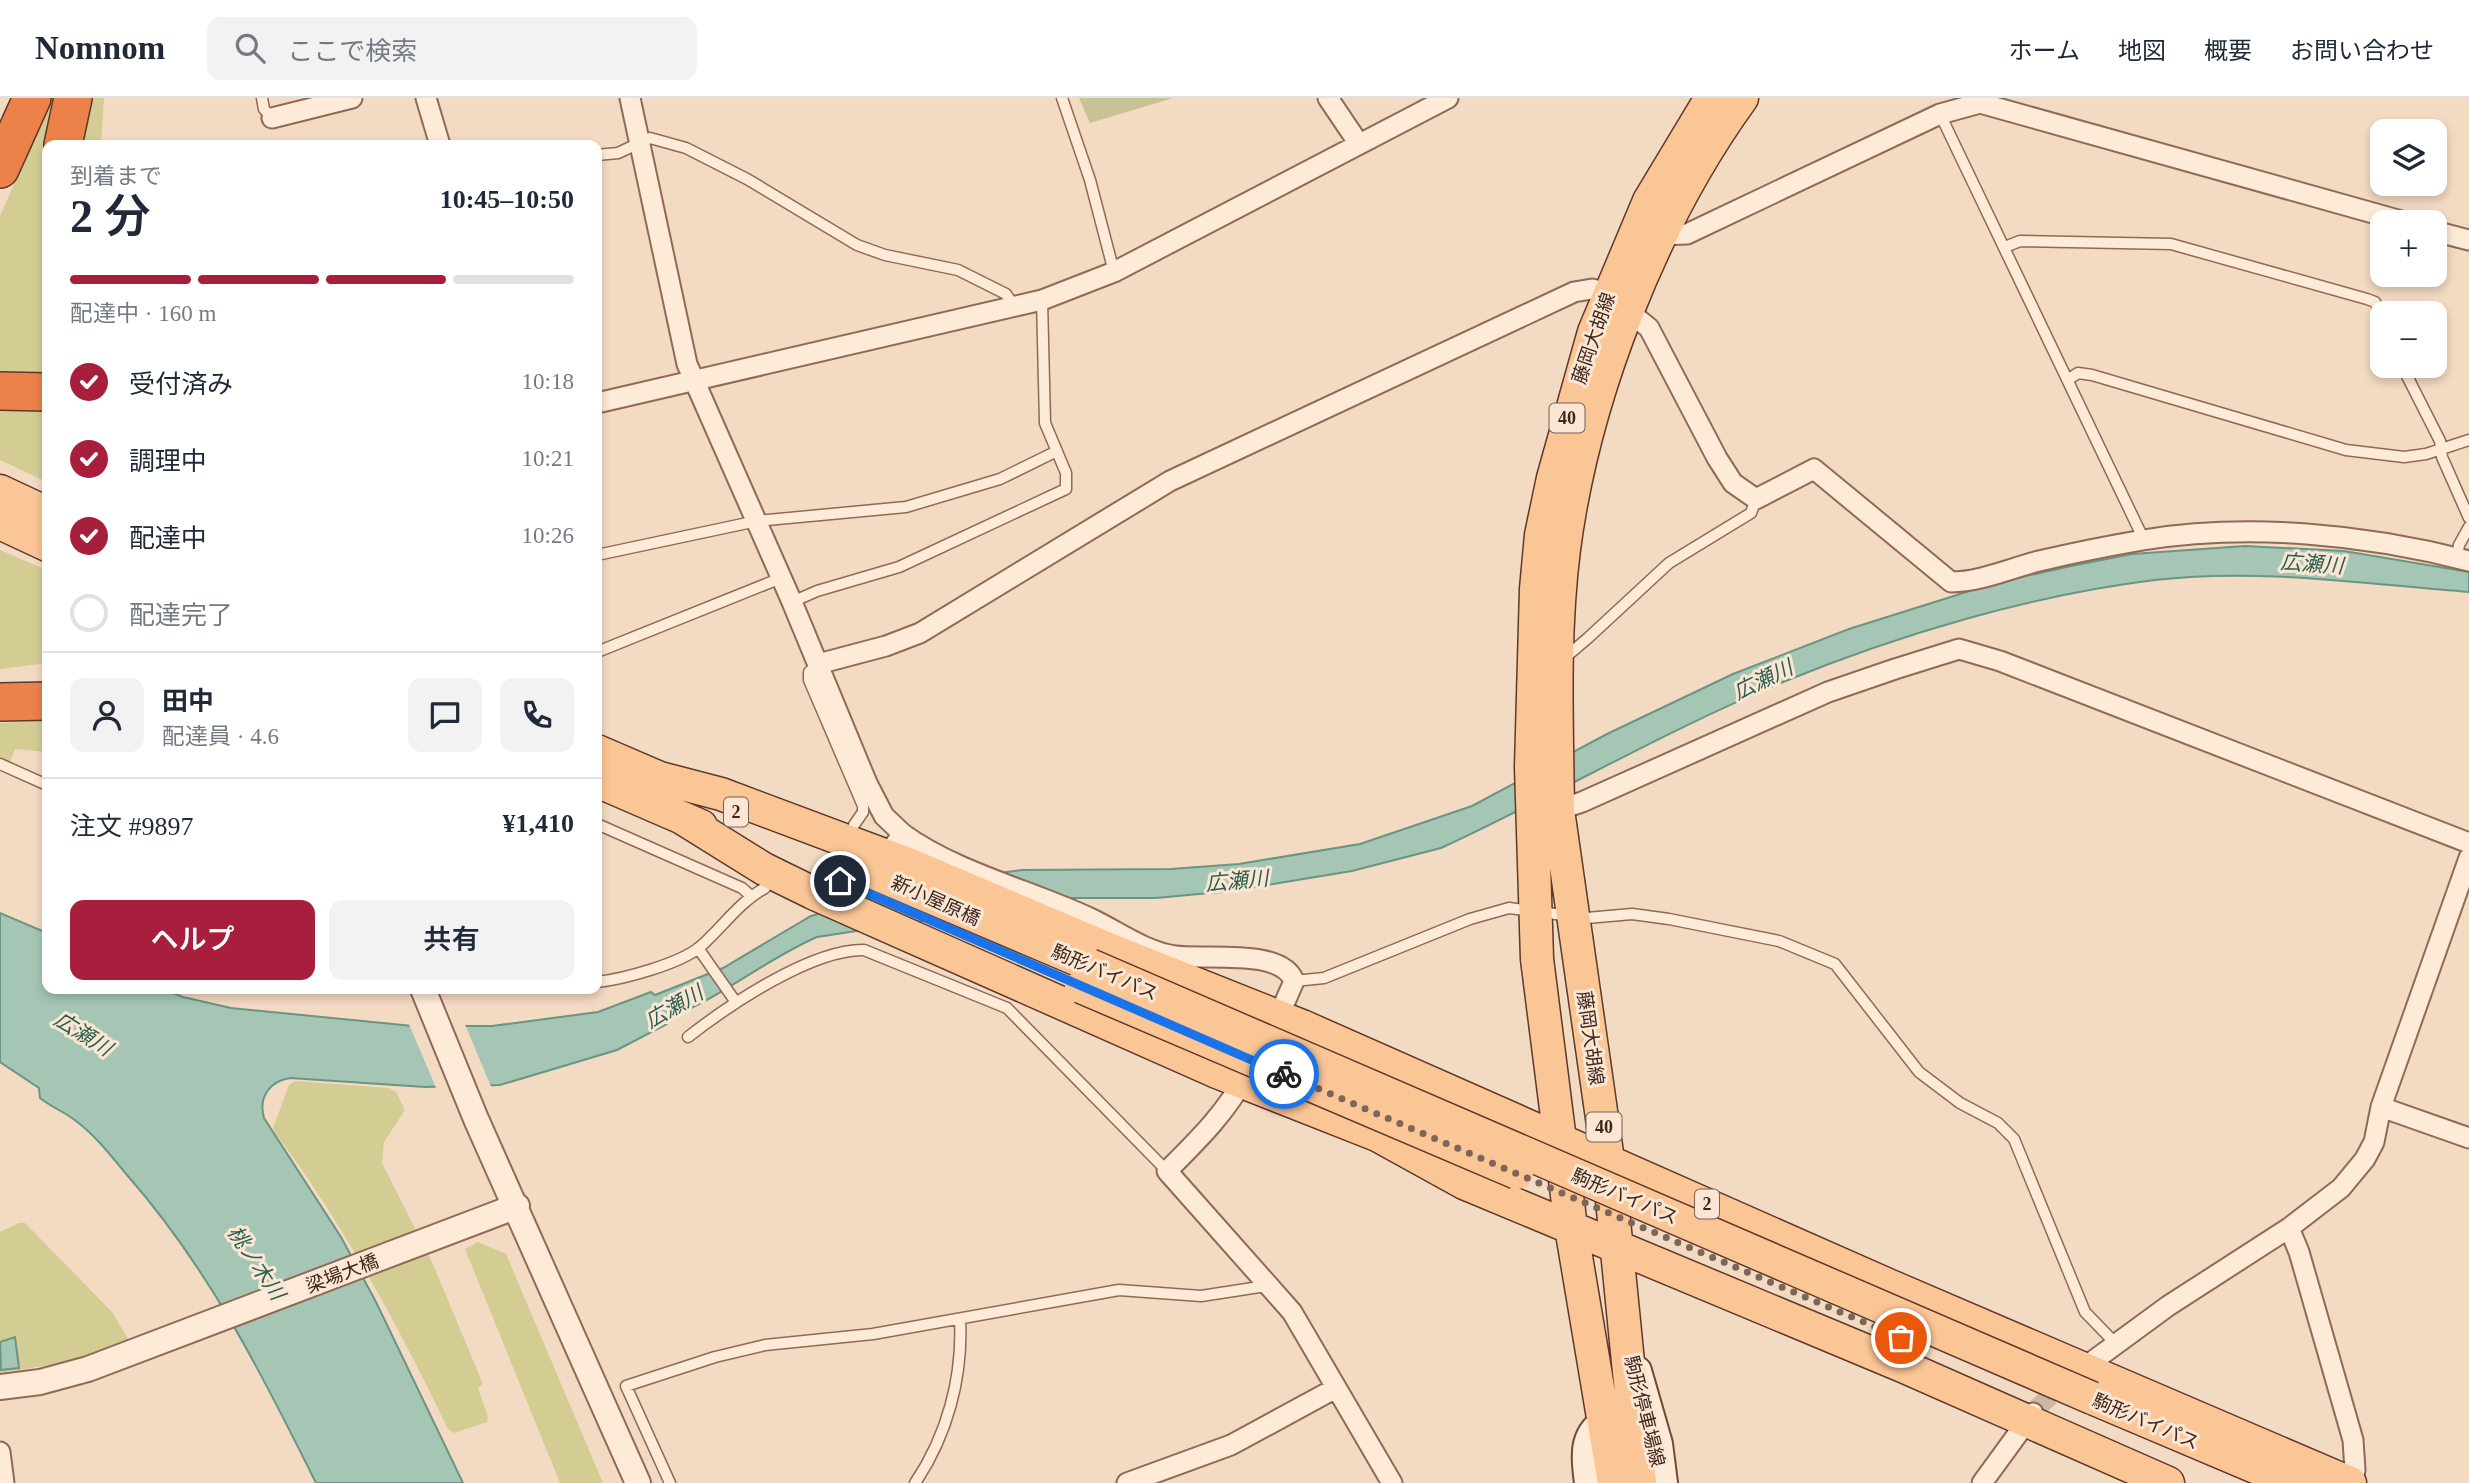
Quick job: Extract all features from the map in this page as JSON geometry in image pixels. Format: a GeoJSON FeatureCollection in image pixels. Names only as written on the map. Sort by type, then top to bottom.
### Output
{"type":"FeatureCollection","features":[{"type":"Feature","properties":{"kind":"highway"},"geometry":{"type":"LineString","coordinates":[[0,169],[32,98]]}},
{"type":"Feature","properties":{"kind":"highway"},"geometry":{"type":"LineString","coordinates":[[64,140],[73,98]]}},
{"type":"Feature","properties":{"kind":"highway"},"geometry":{"type":"LineString","coordinates":[[0,391],[42,392]]}},
{"type":"Feature","properties":{"kind":"highway"},"geometry":{"type":"LineString","coordinates":[[0,683],[42,681]]}},
{"type":"Feature","properties":{"kind":"highway"},"geometry":{"type":"LineString","coordinates":[[0,702],[42,701]]}},
{"type":"Feature","properties":{"kind":"main road","name":"藤岡大胡線"},"geometry":{"type":"LineString","coordinates":[[1543,762],[1557,657],[1564,549],[1576,482],[1618,302],[1649,201],[1711,98]]}},
{"type":"Feature","properties":{"kind":"main road","name":"藤岡大胡線"},"geometry":{"type":"LineString","coordinates":[[1543,762],[1532,660],[1541,535],[1570,406],[1618,302],[1661,235],[1696,167],[1742,98]]}},
{"type":"Feature","properties":{"kind":"main road"},"geometry":{"type":"LineString","coordinates":[[0,491],[42,511]]}},
{"type":"Feature","properties":{"kind":"main road"},"geometry":{"type":"LineString","coordinates":[[0,523],[42,543]]}},
{"type":"Feature","properties":{"kind":"main road","name":"2"},"geometry":{"type":"LineString","coordinates":[[602,753],[656,777],[893,857],[1062,930],[1280,1017],[1559,1137],[2082,1389],[2351,1483]]}},
{"type":"Feature","properties":{"kind":"main road","name":"40"},"geometry":{"type":"LineString","coordinates":[[1543,762],[1550,809],[1533,909],[1550,1079],[1571,1227],[1614,1483]]}},
{"type":"Feature","properties":{"kind":"main road","name":"新小屋原橋"},"geometry":{"type":"LineString","coordinates":[[602,782],[827,887],[951,941]]}},
{"type":"Feature","properties":{"kind":"main road","name":"藤岡大胡線"},"geometry":{"type":"LineString","coordinates":[[1550,809],[1573,916],[1608,1160],[1640,1483]]}},
{"type":"Feature","properties":{"kind":"main road","name":"新小屋原橋"},"geometry":{"type":"LineString","coordinates":[[893,857],[996,927]]}},
{"type":"Feature","properties":{"kind":"main road","name":"駒形バイパス"},"geometry":{"type":"LineString","coordinates":[[996,927],[1086,976],[2082,1389],[2293,1483]]}},
{"type":"Feature","properties":{"kind":"main road","name":"2"},"geometry":{"type":"LineString","coordinates":[[951,941],[1243,1081],[1377,1135],[1464,1183],[1905,1367],[2030,1416],[2168,1483]]}},
{"type":"Feature","properties":{"kind":"main road","name":"駒形バイパス"},"geometry":{"type":"LineString","coordinates":[[951,941],[1086,976]]}},
{"type":"Feature","properties":{"kind":"main road"},"geometry":{"type":"LineString","coordinates":[[1493,1110],[1518,1107],[1532,1101],[1550,1079]]}},
{"type":"Feature","properties":{"kind":"main road","name":"駒形停車場線"},"geometry":{"type":"LineString","coordinates":[[1627,1338],[1649,1408],[1663,1483]]}},
{"type":"Feature","properties":{"kind":"main road","name":"駒形バイパス"},"geometry":{"type":"LineString","coordinates":[[2082,1389],[2238,1483]]}},
{"type":"Feature","properties":{"kind":"main road"},"geometry":{"type":"LineString","coordinates":[[1589,1483],[1586,1453],[1589,1440],[1595,1428],[1604,1422]]}},
{"type":"Feature","properties":{"kind":"street"},"geometry":{"type":"LineString","coordinates":[[272,118],[352,98]]}},
{"type":"Feature","properties":{"kind":"street"},"geometry":{"type":"LineString","coordinates":[[426,98],[439,140]]}},
{"type":"Feature","properties":{"kind":"street"},"geometry":{"type":"LineString","coordinates":[[630,98],[687,364],[792,602],[867,783],[884,816],[893,857],[938,854],[1172,956],[1274,962],[1292,975],[1294,981],[1280,1017],[1243,1081],[1209,1130],[1167,1171],[1266,1286],[1292,1312],[1392,1483]]}},
{"type":"Feature","properties":{"kind":"street"},"geometry":{"type":"LineString","coordinates":[[1328,98],[1359,144]]}},
{"type":"Feature","properties":{"kind":"street"},"geometry":{"type":"LineString","coordinates":[[602,402],[1042,300],[1114,272],[1448,98]]}},
{"type":"Feature","properties":{"kind":"street"},"geometry":{"type":"LineString","coordinates":[[1661,235],[1687,234],[1936,106],[1980,103],[2370,212]]}},
{"type":"Feature","properties":{"kind":"street"},"geometry":{"type":"LineString","coordinates":[[2447,234],[2469,240]]}},
{"type":"Feature","properties":{"kind":"street"},"geometry":{"type":"LineString","coordinates":[[818,664],[886,646],[920,633],[1170,481],[1574,292],[1592,289],[1618,302],[1649,328],[1717,458],[1733,483],[1756,499],[1814,469],[1951,582],[2144,540],[2280,533],[2422,548],[2463,559]]}},
{"type":"Feature","properties":{"kind":"street"},"geometry":{"type":"LineString","coordinates":[[1550,809],[1582,802],[1828,692],[1959,649],[2013,666],[2469,843]]}},
{"type":"Feature","properties":{"kind":"street"},"geometry":{"type":"LineString","coordinates":[[2082,1389],[2116,1344],[2168,1306],[2289,1228],[2355,1174],[2374,1142],[2381,1107],[2469,858]]}},
{"type":"Feature","properties":{"kind":"street"},"geometry":{"type":"LineString","coordinates":[[425,994],[476,1119],[638,1483]]}},
{"type":"Feature","properties":{"kind":"street"},"geometry":{"type":"LineString","coordinates":[[2381,1107],[2469,1138]]}},
{"type":"Feature","properties":{"kind":"street","name":"梁場大橋"},"geometry":{"type":"LineString","coordinates":[[0,1387],[55,1378],[150,1346],[517,1206]]}},
{"type":"Feature","properties":{"kind":"street"},"geometry":{"type":"LineString","coordinates":[[2289,1228],[2299,1252],[2353,1440],[2355,1470],[2351,1483]]}},
{"type":"Feature","properties":{"kind":"street"},"geometry":{"type":"LineString","coordinates":[[1127,1483],[1231,1445],[1336,1388]]}},
{"type":"Feature","properties":{"kind":"street"},"geometry":{"type":"LineString","coordinates":[[1982,1483],[2030,1416]]}},
{"type":"Feature","properties":{"kind":"street"},"geometry":{"type":"LineString","coordinates":[[0,1452],[4,1483]]}},
{"type":"Feature","properties":{"kind":"lane"},"geometry":{"type":"LineString","coordinates":[[262,98],[264,109],[272,118]]}},
{"type":"Feature","properties":{"kind":"lane"},"geometry":{"type":"LineString","coordinates":[[1062,98],[1090,180],[1114,272]]}},
{"type":"Feature","properties":{"kind":"lane"},"geometry":{"type":"LineString","coordinates":[[1936,106],[2144,540]]}},
{"type":"Feature","properties":{"kind":"lane"},"geometry":{"type":"LineString","coordinates":[[602,155],[618,153],[650,138],[686,148],[747,179],[857,245],[885,255],[958,270],[1006,294],[1014,306]]}},
{"type":"Feature","properties":{"kind":"lane"},"geometry":{"type":"LineString","coordinates":[[2005,247],[2020,241],[2171,244],[2372,301]]}},
{"type":"Feature","properties":{"kind":"lane"},"geometry":{"type":"LineString","coordinates":[[792,602],[817,591],[899,567],[1066,489],[1068,481],[1045,423],[1042,300]]}},
{"type":"Feature","properties":{"kind":"lane"},"geometry":{"type":"LineString","coordinates":[[2069,379],[2078,373],[2092,375],[2346,450],[2403,457],[2469,440]]}},
{"type":"Feature","properties":{"kind":"lane"},"geometry":{"type":"LineString","coordinates":[[2408,378],[2442,449],[2442,457],[2469,518]]}},
{"type":"Feature","properties":{"kind":"lane"},"geometry":{"type":"LineString","coordinates":[[602,554],[757,521],[919,504],[1000,479],[1057,451]]}},
{"type":"Feature","properties":{"kind":"lane"},"geometry":{"type":"LineString","coordinates":[[1557,657],[1568,655],[1669,563],[1751,513],[1756,499]]}},
{"type":"Feature","properties":{"kind":"lane"},"geometry":{"type":"LineString","coordinates":[[2463,559],[2459,545],[2469,527]]}},
{"type":"Feature","properties":{"kind":"lane"},"geometry":{"type":"LineString","coordinates":[[602,650],[781,578]]}},
{"type":"Feature","properties":{"kind":"lane"},"geometry":{"type":"LineString","coordinates":[[818,664],[809,672],[809,680],[863,806],[863,812],[855,825]]}},
{"type":"Feature","properties":{"kind":"lane"},"geometry":{"type":"LineString","coordinates":[[0,764],[42,783]]}},
{"type":"Feature","properties":{"kind":"lane"},"geometry":{"type":"LineString","coordinates":[[602,826],[742,888],[751,896]]}},
{"type":"Feature","properties":{"kind":"lane"},"geometry":{"type":"LineString","coordinates":[[602,981],[701,953],[751,896],[765,888]]}},
{"type":"Feature","properties":{"kind":"lane"},"geometry":{"type":"LineString","coordinates":[[1294,981],[1324,978],[1497,910],[1518,907],[1573,916],[1632,914],[1669,919],[1779,941],[1835,964],[1873,1009],[1919,1072],[1961,1103],[1998,1123],[2014,1139],[2085,1312],[2116,1344]]}},
{"type":"Feature","properties":{"kind":"lane"},"geometry":{"type":"LineString","coordinates":[[688,1037],[732,999],[824,957],[846,949],[864,950],[1007,1008],[1167,1171]]}},
{"type":"Feature","properties":{"kind":"lane"},"geometry":{"type":"LineString","coordinates":[[701,953],[732,999]]}},
{"type":"Feature","properties":{"kind":"lane"},"geometry":{"type":"LineString","coordinates":[[670,1483],[626,1385],[715,1357],[765,1345],[873,1334],[1119,1290],[1200,1296],[1266,1286]]}},
{"type":"Feature","properties":{"kind":"lane"},"geometry":{"type":"LineString","coordinates":[[915,1483],[941,1439],[962,1349],[960,1320]]}},
{"type":"Feature","properties":{"kind":"shaded area"},"geometry":{"type":"Polygon","coordinates":[[[52,98],[61,98],[48,140],[42,140],[42,383],[0,381],[0,216],[52,98]]]}},
{"type":"Feature","properties":{"kind":"shaded area"},"geometry":{"type":"Polygon","coordinates":[[[88,98],[104,98],[101,140],[82,140],[88,98]]]}},
{"type":"Feature","properties":{"kind":"shaded area"},"geometry":{"type":"Polygon","coordinates":[[[1079,98],[1173,98],[1090,123],[1079,98]]]}},
{"type":"Feature","properties":{"kind":"shaded area"},"geometry":{"type":"Polygon","coordinates":[[[42,405],[42,480],[0,460],[0,407],[42,405]]]}},
{"type":"Feature","properties":{"kind":"shaded area"},"geometry":{"type":"Polygon","coordinates":[[[0,550],[42,568],[42,664],[0,669],[0,550]]]}},
{"type":"Feature","properties":{"kind":"shaded area"},"geometry":{"type":"Polygon","coordinates":[[[42,720],[42,752],[15,749],[10,762],[0,758],[0,723],[42,720]]]}},
{"type":"Feature","properties":{"kind":"shaded area"},"geometry":{"type":"Polygon","coordinates":[[[295,1081],[389,1088],[396,1092],[405,1110],[384,1142],[382,1163],[432,1262],[483,1384],[478,1388],[488,1417],[487,1422],[454,1433],[448,1429],[369,1277],[325,1204],[276,1134],[273,1128],[289,1085],[295,1081]]]}},
{"type":"Feature","properties":{"kind":"shaded area"},"geometry":{"type":"Polygon","coordinates":[[[25,1223],[112,1312],[130,1342],[67,1362],[0,1373],[0,1232],[25,1223]]]}},
{"type":"Feature","properties":{"kind":"shaded area"},"geometry":{"type":"Polygon","coordinates":[[[478,1242],[506,1254],[603,1483],[560,1483],[465,1249],[478,1242]]]}},
{"type":"Feature","properties":{"kind":"water"},"geometry":{"type":"Polygon","coordinates":[[[2245,546],[2344,551],[2469,572],[2469,592],[2312,578],[2194,577],[2108,587],[2013,606],[1872,648],[1783,682],[1696,721],[1441,848],[1352,871],[1231,891],[1156,898],[1072,898],[817,937],[705,1001],[666,1019],[667,1024],[617,1050],[500,1085],[425,1087],[290,1078],[271,1086],[264,1097],[264,1118],[341,1237],[376,1302],[463,1483],[316,1483],[232,1323],[156,1210],[90,1133],[40,1098],[39,1088],[0,1062],[0,913],[42,931],[42,994],[176,994],[231,1008],[413,1026],[492,1026],[598,1012],[651,992],[655,995],[723,968],[811,916],[919,884],[1022,870],[1171,869],[1239,864],[1360,844],[1472,806],[1607,734],[1733,674],[1849,629],[1995,583],[2132,554],[2245,546]]]}},
{"type":"Feature","properties":{"kind":"water"},"geometry":{"type":"Polygon","coordinates":[[[15,1337],[19,1368],[1,1370],[0,1342],[15,1337]]]}},
{"type":"Feature","properties":{"kind":"pier"},"geometry":{"type":"Polygon","coordinates":[[[408,1022],[464,1022],[492,1089],[437,1090],[408,1022]]]}},
{"type":"Feature","properties":{"kind":"tunnel"},"geometry":{"type":"LineString","coordinates":[[2036,1409],[2069,1379]]}},
{"type":"Feature","properties":{"kind":"way so far"},"geometry":{"type":"LineString","coordinates":[[1284,1074],[1901,1338]]}},
{"type":"Feature","properties":{"kind":"route"},"geometry":{"type":"LineString","coordinates":[[840,881],[1284,1074]]}},
{"type":"Feature","properties":{"kind":"water label","name":"広瀬川"},"geometry":{"type":"Point","coordinates":[2312,564]}},
{"type":"Feature","properties":{"kind":"water label","name":"広瀬川"},"geometry":{"type":"Point","coordinates":[1763,680]}},
{"type":"Feature","properties":{"kind":"water label","name":"広瀬川"},"geometry":{"type":"Point","coordinates":[1237,881]}},
{"type":"Feature","properties":{"kind":"water label","name":"広瀬川"},"geometry":{"type":"Point","coordinates":[674,1007]}},
{"type":"Feature","properties":{"kind":"water label","name":"広瀬川"},"geometry":{"type":"Point","coordinates":[83,1034]}},
{"type":"Feature","properties":{"kind":"water label","name":"桃ノ木川"},"geometry":{"type":"Point","coordinates":[256,1263]}}]}
